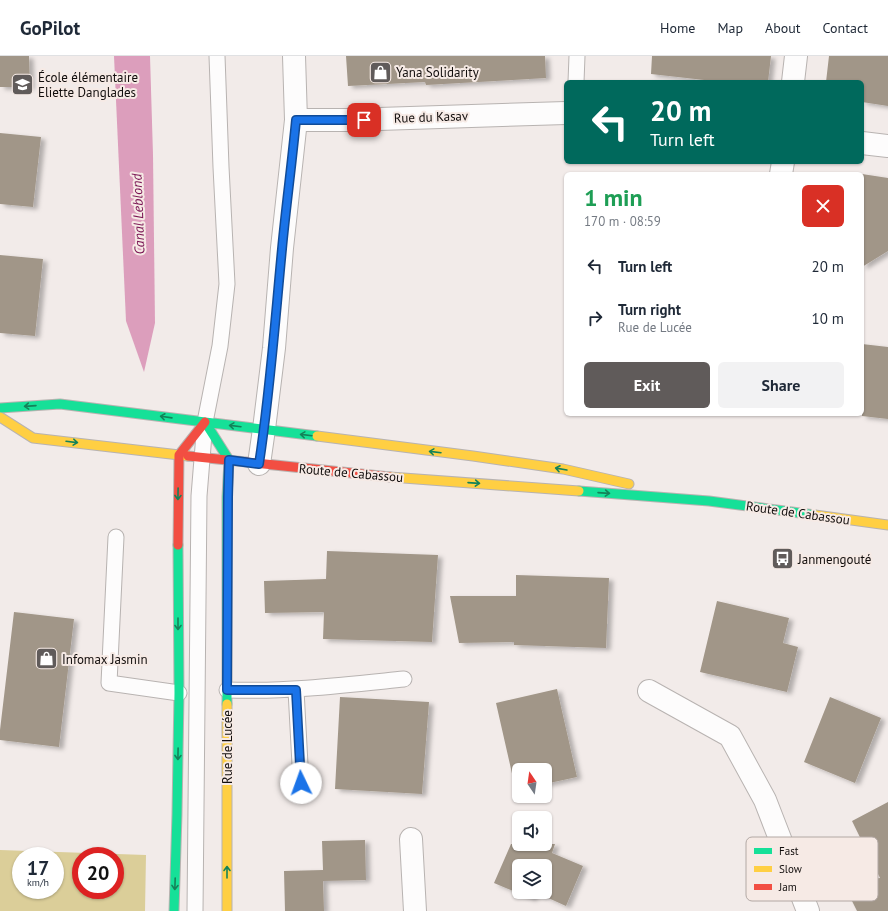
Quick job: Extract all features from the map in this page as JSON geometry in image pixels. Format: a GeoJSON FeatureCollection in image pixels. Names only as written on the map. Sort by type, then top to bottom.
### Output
{"type":"FeatureCollection","features":[{"type":"Feature","properties":{"kind":"main road","name":"Route de Cabassou"},"geometry":{"type":"LineString","coordinates":[[0,408],[60,404],[466,455],[563,469],[709,501]]}},
{"type":"Feature","properties":{"kind":"main road","name":"Route de Cabassou"},"geometry":{"type":"LineString","coordinates":[[0,417],[33,438],[365,475],[709,501],[888,525]]}},
{"type":"Feature","properties":{"kind":"main road"},"geometry":{"type":"LineString","coordinates":[[174,911],[179,693],[179,455],[205,422],[229,460]]}},
{"type":"Feature","properties":{"kind":"main road","name":"Rue de Lucée"},"geometry":{"type":"LineString","coordinates":[[227,911],[227,504],[229,460]]}},
{"type":"Feature","properties":{"kind":"street"},"geometry":{"type":"LineString","coordinates":[[259,464],[274,348],[282,248],[296,120],[294,56]]}},
{"type":"Feature","properties":{"kind":"street"},"geometry":{"type":"LineString","coordinates":[[793,80],[796,56]]}},
{"type":"Feature","properties":{"kind":"street","name":"Rue du Kasav"},"geometry":{"type":"LineString","coordinates":[[296,120],[348,120],[564,113]]}},
{"type":"Feature","properties":{"kind":"street"},"geometry":{"type":"LineString","coordinates":[[864,143],[888,146]]}},
{"type":"Feature","properties":{"kind":"street"},"geometry":{"type":"LineString","coordinates":[[649,691],[730,736],[765,800],[779,837]]}},
{"type":"Feature","properties":{"kind":"street"},"geometry":{"type":"LineString","coordinates":[[411,839],[415,911]]}},
{"type":"Feature","properties":{"kind":"street"},"geometry":{"type":"LineString","coordinates":[[804,901],[808,911]]}},
{"type":"Feature","properties":{"kind":"lane"},"geometry":{"type":"LineString","coordinates":[[195,911],[199,496],[205,422],[220,346],[227,284],[220,167],[216,56]]}},
{"type":"Feature","properties":{"kind":"lane"},"geometry":{"type":"LineString","coordinates":[[576,80],[578,56]]}},
{"type":"Feature","properties":{"kind":"lane"},"geometry":{"type":"LineString","coordinates":[[116,536],[110,683],[179,693]]}},
{"type":"Feature","properties":{"kind":"lane"},"geometry":{"type":"LineString","coordinates":[[227,690],[296,690],[404,679]]}},
{"type":"Feature","properties":{"kind":"lane"},"geometry":{"type":"LineString","coordinates":[[296,690],[301,783]]}},
{"type":"Feature","properties":{"kind":"shaded area"},"geometry":{"type":"Polygon","coordinates":[[[0,850],[12,850],[12,899],[64,899],[64,852],[72,852],[72,899],[124,899],[124,854],[146,855],[145,911],[0,911],[0,850]]]}},
{"type":"Feature","properties":{"kind":"water","name":"Canal Leblond"},"geometry":{"type":"Polygon","coordinates":[[[114,56],[150,56],[155,323],[144,372],[126,321],[114,56]]]}},
{"type":"Feature","properties":{"kind":"building"},"geometry":{"type":"Polygon","coordinates":[[[0,56],[29,56],[30,87],[0,87],[0,56]]]}},
{"type":"Feature","properties":{"kind":"building"},"geometry":{"type":"Polygon","coordinates":[[[346,56],[545,56],[546,78],[426,85],[425,82],[348,86],[346,56]]]}},
{"type":"Feature","properties":{"kind":"building"},"geometry":{"type":"Polygon","coordinates":[[[652,56],[771,56],[768,80],[704,80],[651,74],[652,56]]]}},
{"type":"Feature","properties":{"kind":"building"},"geometry":{"type":"Polygon","coordinates":[[[829,56],[888,56],[888,106],[864,102],[864,80],[826,80],[829,56]]]}},
{"type":"Feature","properties":{"kind":"building"},"geometry":{"type":"Polygon","coordinates":[[[0,133],[41,137],[33,207],[0,204],[0,133]]]}},
{"type":"Feature","properties":{"kind":"building"},"geometry":{"type":"Polygon","coordinates":[[[864,174],[888,178],[888,251],[864,266],[864,174]]]}},
{"type":"Feature","properties":{"kind":"building"},"geometry":{"type":"Polygon","coordinates":[[[0,255],[43,259],[35,336],[0,333],[0,255]]]}},
{"type":"Feature","properties":{"kind":"building"},"geometry":{"type":"Polygon","coordinates":[[[864,344],[888,347],[888,419],[862,416],[864,416],[864,344]]]}},
{"type":"Feature","properties":{"kind":"building"},"geometry":{"type":"Polygon","coordinates":[[[327,551],[438,555],[432,642],[323,639],[324,612],[265,613],[264,581],[326,579],[327,551]]]}},
{"type":"Feature","properties":{"kind":"building"},"geometry":{"type":"Polygon","coordinates":[[[516,575],[609,578],[606,648],[514,645],[514,642],[459,643],[450,596],[516,596],[516,575]]]}},
{"type":"Feature","properties":{"kind":"building"},"geometry":{"type":"Polygon","coordinates":[[[717,601],[789,618],[783,643],[798,647],[787,692],[700,672],[717,601]]]}},
{"type":"Feature","properties":{"kind":"building"},"geometry":{"type":"Polygon","coordinates":[[[14,612],[74,619],[59,747],[0,740],[14,612]]]}},
{"type":"Feature","properties":{"kind":"building"},"geometry":{"type":"Polygon","coordinates":[[[557,689],[577,777],[552,782],[552,763],[512,763],[512,773],[496,703],[557,689]]]}},
{"type":"Feature","properties":{"kind":"building"},"geometry":{"type":"Polygon","coordinates":[[[340,697],[429,702],[422,794],[335,789],[340,697]]]}},
{"type":"Feature","properties":{"kind":"building"},"geometry":{"type":"Polygon","coordinates":[[[830,697],[881,718],[855,783],[804,762],[830,697]]]}},
{"type":"Feature","properties":{"kind":"building"},"geometry":{"type":"Polygon","coordinates":[[[888,802],[888,911],[857,911],[852,901],[878,901],[878,878],[880,878],[878,874],[878,837],[860,837],[852,821],[888,802]]]}},
{"type":"Feature","properties":{"kind":"building"},"geometry":{"type":"Polygon","coordinates":[[[365,840],[366,880],[323,881],[324,911],[285,911],[284,871],[323,870],[322,841],[365,840]]]}},
{"type":"Feature","properties":{"kind":"building"},"geometry":{"type":"Polygon","coordinates":[[[511,844],[512,851],[552,851],[552,844],[555,844],[552,853],[583,866],[566,906],[550,899],[552,899],[552,859],[512,859],[512,891],[494,883],[511,844]]]}},
{"type":"Feature","properties":{"kind":"traffic: fast"},"geometry":{"type":"LineString","coordinates":[[0,408],[60,404],[317,436]]}},
{"type":"Feature","properties":{"kind":"traffic: fast"},"geometry":{"type":"LineString","coordinates":[[205,422],[229,460],[227,497],[227,704]]}},
{"type":"Feature","properties":{"kind":"traffic: fast"},"geometry":{"type":"LineString","coordinates":[[579,491],[709,501],[815,515]]}},
{"type":"Feature","properties":{"kind":"traffic: fast"},"geometry":{"type":"LineString","coordinates":[[174,911],[179,693],[178,545]]}},
{"type":"Feature","properties":{"kind":"traffic: slow"},"geometry":{"type":"LineString","coordinates":[[0,417],[33,438],[188,456]]}},
{"type":"Feature","properties":{"kind":"traffic: slow"},"geometry":{"type":"LineString","coordinates":[[317,436],[563,469],[629,484]]}},
{"type":"Feature","properties":{"kind":"traffic: slow"},"geometry":{"type":"LineString","coordinates":[[390,477],[579,491]]}},
{"type":"Feature","properties":{"kind":"traffic: slow"},"geometry":{"type":"LineString","coordinates":[[815,515],[888,525]]}},
{"type":"Feature","properties":{"kind":"traffic: slow"},"geometry":{"type":"LineString","coordinates":[[227,704],[227,911]]}},
{"type":"Feature","properties":{"kind":"traffic: jam"},"geometry":{"type":"LineString","coordinates":[[178,545],[179,455],[205,422]]}},
{"type":"Feature","properties":{"kind":"traffic: jam"},"geometry":{"type":"LineString","coordinates":[[188,456],[390,477]]}},
{"type":"Feature","properties":{"kind":"place","name":"Yana Solidarity"},"geometry":{"type":"Point","coordinates":[380,72]}},
{"type":"Feature","properties":{"kind":"place","name":"École élémentaire Eliette Danglades"},"geometry":{"type":"Point","coordinates":[22,84]}},
{"type":"Feature","properties":{"kind":"place","name":"Janmengouté"},"geometry":{"type":"Point","coordinates":[783,559]}},
{"type":"Feature","properties":{"kind":"place","name":"Infomax Jasmin"},"geometry":{"type":"Point","coordinates":[47,659]}},
{"type":"Feature","properties":{"kind":"route"},"geometry":{"type":"LineString","coordinates":[[301,783],[296,690],[227,690],[229,460],[259,464],[274,348],[282,248],[296,120],[364,120]]}}]}
